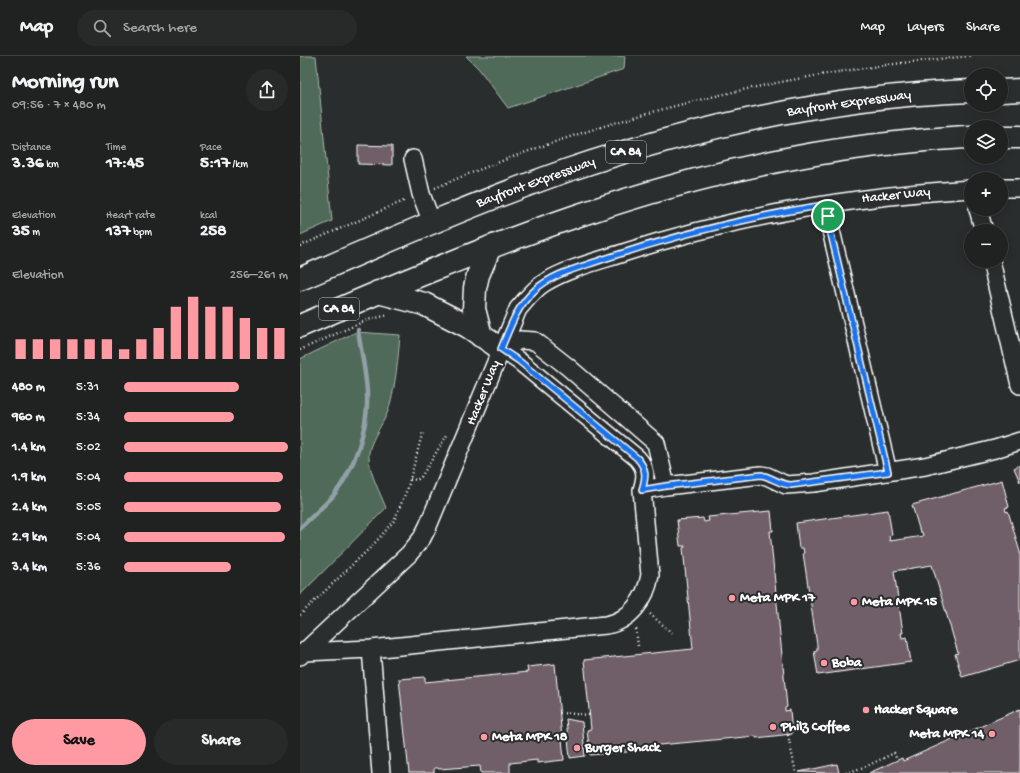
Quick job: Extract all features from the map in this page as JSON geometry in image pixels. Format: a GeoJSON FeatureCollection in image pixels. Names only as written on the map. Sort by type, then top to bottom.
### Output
{"type":"FeatureCollection","features":[{"type":"Feature","properties":{"kind":"highway"},"geometry":{"type":"LineString","coordinates":[[1008,91],[1020,90]]}},
{"type":"Feature","properties":{"kind":"highway","name":"Bayfront Expressway"},"geometry":{"type":"LineString","coordinates":[[300,279],[505,193],[568,170],[634,149],[699,131],[766,115],[831,104],[900,96],[964,91]]}},
{"type":"Feature","properties":{"kind":"highway"},"geometry":{"type":"LineString","coordinates":[[1008,137],[1020,137]]}},
{"type":"Feature","properties":{"kind":"highway","name":"CA 84"},"geometry":{"type":"LineString","coordinates":[[300,326],[378,292],[490,247],[647,192],[706,176],[778,160],[839,150],[906,142],[964,138]]}},
{"type":"Feature","properties":{"kind":"highway"},"geometry":{"type":"LineString","coordinates":[[481,336],[474,310],[475,288],[478,275],[490,247]]}},
{"type":"Feature","properties":{"kind":"highway"},"geometry":{"type":"LineString","coordinates":[[378,292],[424,304],[467,326],[501,349]]}},
{"type":"Feature","properties":{"kind":"lane"},"geometry":{"type":"LineString","coordinates":[[413,159],[421,194],[432,223]]}},
{"type":"Feature","properties":{"kind":"lane"},"geometry":{"type":"LineString","coordinates":[[1008,188],[1020,188]]}},
{"type":"Feature","properties":{"kind":"lane","name":"Hacker Way"},"geometry":{"type":"LineString","coordinates":[[302,654],[409,554],[422,538],[443,492],[518,309],[536,289],[544,283],[561,275],[647,245],[716,226],[824,205],[895,195],[964,190]]}},
{"type":"Feature","properties":{"kind":"lane"},"geometry":{"type":"LineString","coordinates":[[824,205],[888,472]]}},
{"type":"Feature","properties":{"kind":"lane"},"geometry":{"type":"LineString","coordinates":[[993,268],[1020,385]]}},
{"type":"Feature","properties":{"kind":"lane"},"geometry":{"type":"LineString","coordinates":[[501,349],[520,340],[536,341],[568,367],[656,443],[666,486]]}},
{"type":"Feature","properties":{"kind":"lane"},"geometry":{"type":"LineString","coordinates":[[302,654],[371,649],[611,624],[623,620],[638,604],[649,583],[650,575],[642,490],[646,477],[645,469],[637,458],[519,361],[501,349]]}},
{"type":"Feature","properties":{"kind":"lane"},"geometry":{"type":"LineString","coordinates":[[642,490],[761,475],[767,476],[786,485],[791,485],[888,472],[946,461],[995,449],[1020,441]]}},
{"type":"Feature","properties":{"kind":"lane"},"geometry":{"type":"LineString","coordinates":[[371,649],[381,773]]}},
{"type":"Feature","properties":{"kind":"path"},"geometry":{"type":"LineString","coordinates":[[300,350],[367,320],[396,314]]}},
{"type":"Feature","properties":{"kind":"path"},"geometry":{"type":"LineString","coordinates":[[300,615],[386,532],[394,521],[401,507],[423,431]]}},
{"type":"Feature","properties":{"kind":"path"},"geometry":{"type":"LineString","coordinates":[[410,479],[417,480],[422,477],[448,433]]}},
{"type":"Feature","properties":{"kind":"path"},"geometry":{"type":"LineString","coordinates":[[638,604],[672,633]]}},
{"type":"Feature","properties":{"kind":"path"},"geometry":{"type":"LineString","coordinates":[[560,713],[590,715]]}},
{"type":"Feature","properties":{"kind":"path"},"geometry":{"type":"LineString","coordinates":[[788,735],[796,773]]}},
{"type":"Feature","properties":{"kind":"path"},"geometry":{"type":"LineString","coordinates":[[846,773],[867,766],[894,753],[897,760]]}},
{"type":"Feature","properties":{"kind":"green space"},"geometry":{"type":"Polygon","coordinates":[[[300,56],[316,56],[332,221],[300,235],[300,56]]]}},
{"type":"Feature","properties":{"kind":"green space"},"geometry":{"type":"Polygon","coordinates":[[[466,56],[625,56],[624,69],[508,108],[479,69],[466,56]]]}},
{"type":"Feature","properties":{"kind":"green space"},"geometry":{"type":"Polygon","coordinates":[[[356,332],[400,335],[396,372],[389,408],[373,440],[369,452],[371,471],[386,508],[300,595],[300,359],[356,332]]]}},
{"type":"Feature","properties":{"kind":"building"},"geometry":{"type":"Polygon","coordinates":[[[358,145],[392,146],[392,165],[358,164],[358,145]]]}},
{"type":"Feature","properties":{"kind":"building"},"geometry":{"type":"Polygon","coordinates":[[[1020,465],[1020,482],[1014,468],[1020,465]]]}},
{"type":"Feature","properties":{"kind":"building","name":"Meta MPK 15"},"geometry":{"type":"Polygon","coordinates":[[[1002,480],[1009,507],[1005,508],[1006,512],[1008,511],[1020,552],[1020,660],[962,677],[955,654],[958,653],[932,565],[894,571],[903,633],[901,633],[902,638],[907,637],[911,662],[818,675],[814,651],[817,650],[817,645],[804,553],[803,548],[799,548],[796,523],[888,510],[892,535],[889,536],[890,541],[923,536],[922,532],[920,532],[912,505],[1002,480]]]}},
{"type":"Feature","properties":{"kind":"building","name":"Meta MPK 17"},"geometry":{"type":"Polygon","coordinates":[[[771,511],[773,531],[770,531],[787,707],[785,708],[785,711],[790,710],[792,734],[627,748],[627,752],[590,755],[587,730],[591,729],[584,660],[693,649],[683,548],[685,546],[680,546],[677,520],[703,518],[704,522],[709,521],[708,517],[771,511]]]}},
{"type":"Feature","properties":{"kind":"building","name":"Meta MPK 18"},"geometry":{"type":"Polygon","coordinates":[[[555,664],[564,760],[537,763],[537,760],[510,763],[510,773],[481,773],[480,766],[439,769],[434,768],[434,773],[409,773],[399,679],[425,677],[425,682],[528,672],[527,667],[555,664]]]}},
{"type":"Feature","properties":{"kind":"building","name":"Meta MPK 14"},"geometry":{"type":"Polygon","coordinates":[[[1020,709],[1020,773],[869,773],[902,758],[903,761],[1020,709]]]}},
{"type":"Feature","properties":{"kind":"building"},"geometry":{"type":"Polygon","coordinates":[[[566,719],[582,722],[585,756],[570,758],[566,719]]]}},
{"type":"Feature","properties":{"kind":"building"},"geometry":{"type":"Polygon","coordinates":[[[837,764],[839,773],[799,772],[837,764]]]}},
{"type":"Feature","properties":{"kind":"waterway"},"geometry":{"type":"LineString","coordinates":[[300,528],[333,496],[341,486],[359,448],[363,434],[367,406],[367,393],[365,369],[358,330]]}},
{"type":"Feature","properties":{"kind":"place","name":"Meta MPK 17"},"geometry":{"type":"Point","coordinates":[732,598]}},
{"type":"Feature","properties":{"kind":"place","name":"Meta MPK 15"},"geometry":{"type":"Point","coordinates":[854,602]}},
{"type":"Feature","properties":{"kind":"place","name":"Boba"},"geometry":{"type":"Point","coordinates":[824,663]}},
{"type":"Feature","properties":{"kind":"place","name":"Hacker Square"},"geometry":{"type":"Point","coordinates":[866,710]}},
{"type":"Feature","properties":{"kind":"place","name":"Philz Coffee"},"geometry":{"type":"Point","coordinates":[773,727]}},
{"type":"Feature","properties":{"kind":"place","name":"Meta MPK 14"},"geometry":{"type":"Point","coordinates":[992,734]}},
{"type":"Feature","properties":{"kind":"place","name":"Meta MPK 18"},"geometry":{"type":"Point","coordinates":[484,737]}},
{"type":"Feature","properties":{"kind":"place","name":"Burger Shack"},"geometry":{"type":"Point","coordinates":[577,748]}},
{"type":"Feature","properties":{"kind":"route"},"geometry":{"type":"LineString","coordinates":[[824,205],[828,216],[888,472],[791,485],[786,485],[767,476],[761,475],[642,490],[646,477],[645,469],[637,458],[519,361],[501,349],[518,309],[536,289],[544,283],[561,275],[647,245],[751,218],[824,205]]}}]}
